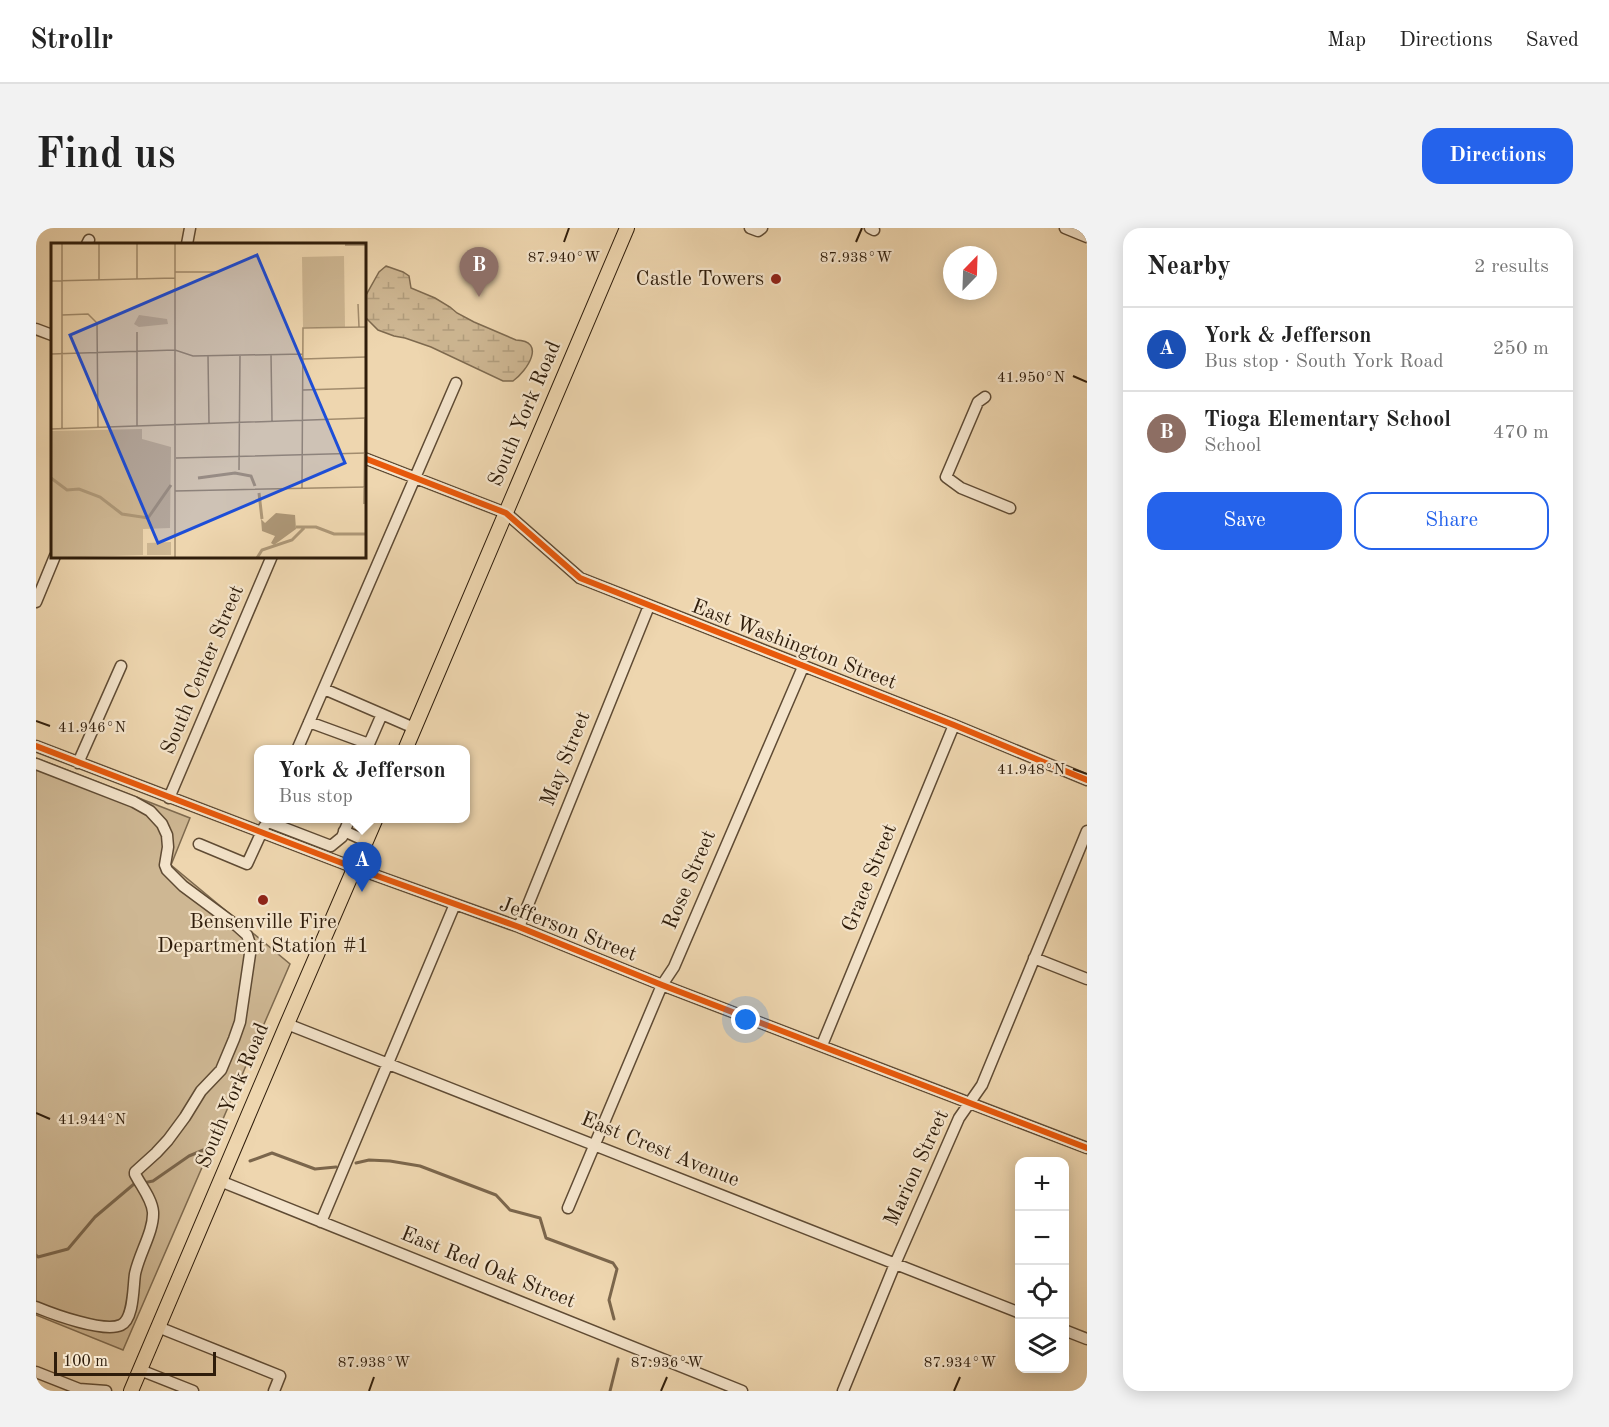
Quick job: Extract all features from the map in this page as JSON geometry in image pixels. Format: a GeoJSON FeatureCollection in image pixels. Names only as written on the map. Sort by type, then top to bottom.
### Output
{"type":"FeatureCollection","features":[{"type":"Feature","properties":{"kind":"main road","name":"South York Road"},"geometry":{"type":"LineString","coordinates":[[407,745],[627,228]]}},
{"type":"Feature","properties":{"kind":"main road","name":"South York Road"},"geometry":{"type":"LineString","coordinates":[[131,1391],[374,823]]}},
{"type":"Feature","properties":{"kind":"street"},"geometry":{"type":"LineString","coordinates":[[187,243],[190,228]]}},
{"type":"Feature","properties":{"kind":"street"},"geometry":{"type":"LineString","coordinates":[[750,228],[758,231],[762,228]]}},
{"type":"Feature","properties":{"kind":"street"},"geometry":{"type":"LineString","coordinates":[[1065,228],[1087,237]]}},
{"type":"Feature","properties":{"kind":"street"},"geometry":{"type":"LineString","coordinates":[[36,329],[51,332]]}},
{"type":"Feature","properties":{"kind":"street"},"geometry":{"type":"LineString","coordinates":[[299,745],[456,382]]}},
{"type":"Feature","properties":{"kind":"street"},"geometry":{"type":"LineString","coordinates":[[985,397],[978,402],[946,477],[961,488],[1010,508]]}},
{"type":"Feature","properties":{"kind":"street"},"geometry":{"type":"LineString","coordinates":[[366,459],[506,513]]}},
{"type":"Feature","properties":{"kind":"street","name":"East Washington Street"},"geometry":{"type":"LineString","coordinates":[[506,513],[580,578],[954,725],[1087,780]]}},
{"type":"Feature","properties":{"kind":"street"},"geometry":{"type":"LineString","coordinates":[[36,602],[54,558]]}},
{"type":"Feature","properties":{"kind":"street","name":"South Center Street"},"geometry":{"type":"LineString","coordinates":[[169,798],[271,558]]}},
{"type":"Feature","properties":{"kind":"street","name":"May Street"},"geometry":{"type":"LineString","coordinates":[[519,927],[649,606]]}},
{"type":"Feature","properties":{"kind":"street"},"geometry":{"type":"LineString","coordinates":[[78,762],[121,666]]}},
{"type":"Feature","properties":{"kind":"street","name":"Rose Street"},"geometry":{"type":"LineString","coordinates":[[568,1208],[662,984],[674,967],[803,667]]}},
{"type":"Feature","properties":{"kind":"street"},"geometry":{"type":"LineString","coordinates":[[324,689],[414,728]]}},
{"type":"Feature","properties":{"kind":"street"},"geometry":{"type":"LineString","coordinates":[[309,722],[369,744],[382,714]]}},
{"type":"Feature","properties":{"kind":"street","name":"Grace Street"},"geometry":{"type":"LineString","coordinates":[[822,1045],[954,725]]}},
{"type":"Feature","properties":{"kind":"street","name":"Jefferson Street"},"geometry":{"type":"LineString","coordinates":[[36,746],[327,858],[519,927],[1087,1148]]}},
{"type":"Feature","properties":{"kind":"street"},"geometry":{"type":"LineString","coordinates":[[36,764],[134,802],[150,812],[162,824],[167,835],[166,870],[183,886],[237,926],[247,936],[251,947],[240,1022],[219,1073],[201,1091],[168,1140],[135,1172],[152,1208],[152,1220],[139,1258],[128,1318],[124,1323],[112,1327],[81,1323],[36,1307]]}},
{"type":"Feature","properties":{"kind":"street"},"geometry":{"type":"LineString","coordinates":[[199,844],[247,864],[266,823]]}},
{"type":"Feature","properties":{"kind":"street"},"geometry":{"type":"LineString","coordinates":[[274,823],[331,846]]}},
{"type":"Feature","properties":{"kind":"street"},"geometry":{"type":"LineString","coordinates":[[327,858],[331,846],[342,837],[348,823]]}},
{"type":"Feature","properties":{"kind":"street"},"geometry":{"type":"LineString","coordinates":[[344,831],[366,841]]}},
{"type":"Feature","properties":{"kind":"street","name":"Marion Street"},"geometry":{"type":"LineString","coordinates":[[843,1391],[895,1264],[959,1118],[982,1085],[1087,831]]}},
{"type":"Feature","properties":{"kind":"street"},"geometry":{"type":"LineString","coordinates":[[321,1222],[455,904]]}},
{"type":"Feature","properties":{"kind":"street"},"geometry":{"type":"LineString","coordinates":[[1034,958],[1087,979]]}},
{"type":"Feature","properties":{"kind":"street","name":"East Crest Avenue"},"geometry":{"type":"LineString","coordinates":[[287,1024],[1015,1311]]}},
{"type":"Feature","properties":{"kind":"street","name":"East Red Oak Street"},"geometry":{"type":"LineString","coordinates":[[220,1181],[742,1391]]}},
{"type":"Feature","properties":{"kind":"street"},"geometry":{"type":"LineString","coordinates":[[158,1328],[280,1376],[274,1391]]}},
{"type":"Feature","properties":{"kind":"street"},"geometry":{"type":"LineString","coordinates":[[1069,1332],[1087,1339]]}},
{"type":"Feature","properties":{"kind":"street"},"geometry":{"type":"LineString","coordinates":[[36,1372],[79,1389],[106,1391]]}},
{"type":"Feature","properties":{"kind":"street"},"geometry":{"type":"LineString","coordinates":[[139,1373],[175,1391]]}},
{"type":"Feature","properties":{"kind":"street"},"geometry":{"type":"LineString","coordinates":[[139,1373],[193,1391]]}},
{"type":"Feature","properties":{"kind":"green space"},"geometry":{"type":"Polygon","coordinates":[[[386,266],[403,272],[409,276],[411,288],[435,298],[474,322],[531,345],[531,357],[524,371],[513,381],[503,381],[431,347],[378,330],[366,318],[366,295],[379,272],[386,266]]]}},
{"type":"Feature","properties":{"kind":"green space"},"geometry":{"type":"Polygon","coordinates":[[[36,758],[190,818],[171,865],[290,964],[123,1350],[36,1315],[36,758]]]}},
{"type":"Feature","properties":{"kind":"waterway"},"geometry":{"type":"LineString","coordinates":[[143,1183],[153,1181],[189,1156],[213,1146]]}},
{"type":"Feature","properties":{"kind":"waterway"},"geometry":{"type":"LineString","coordinates":[[250,1161],[272,1153],[315,1169],[336,1167]]}},
{"type":"Feature","properties":{"kind":"waterway"},"geometry":{"type":"LineString","coordinates":[[356,1163],[369,1160],[420,1166],[496,1195],[510,1210],[540,1218],[546,1238],[613,1263],[617,1269],[609,1300],[614,1319]]}},
{"type":"Feature","properties":{"kind":"waterway"},"geometry":{"type":"LineString","coordinates":[[36,1255],[38,1257],[68,1249],[95,1217],[134,1184],[137,1184]]}},
{"type":"Feature","properties":{"kind":"waterway"},"geometry":{"type":"LineString","coordinates":[[610,1391],[618,1359]]}},
{"type":"Feature","properties":{"kind":"cycle path"},"geometry":{"type":"LineString","coordinates":[[366,459],[506,513],[580,578],[954,725],[1087,780]]}},
{"type":"Feature","properties":{"kind":"cycle path"},"geometry":{"type":"LineString","coordinates":[[36,746],[355,868],[519,927],[662,985],[1087,1148]]}},
{"type":"Feature","properties":{"kind":"place","name":"Castle Towers"},"geometry":{"type":"Point","coordinates":[776,279]}},
{"type":"Feature","properties":{"kind":"place","name":"Tioga Elementary School"},"geometry":{"type":"Point","coordinates":[479,297]}},
{"type":"Feature","properties":{"kind":"place","name":"York & Jefferson"},"geometry":{"type":"Point","coordinates":[362,892]}},
{"type":"Feature","properties":{"kind":"place","name":"Bensenville Fire Department Station #1"},"geometry":{"type":"Point","coordinates":[263,900]}}]}
